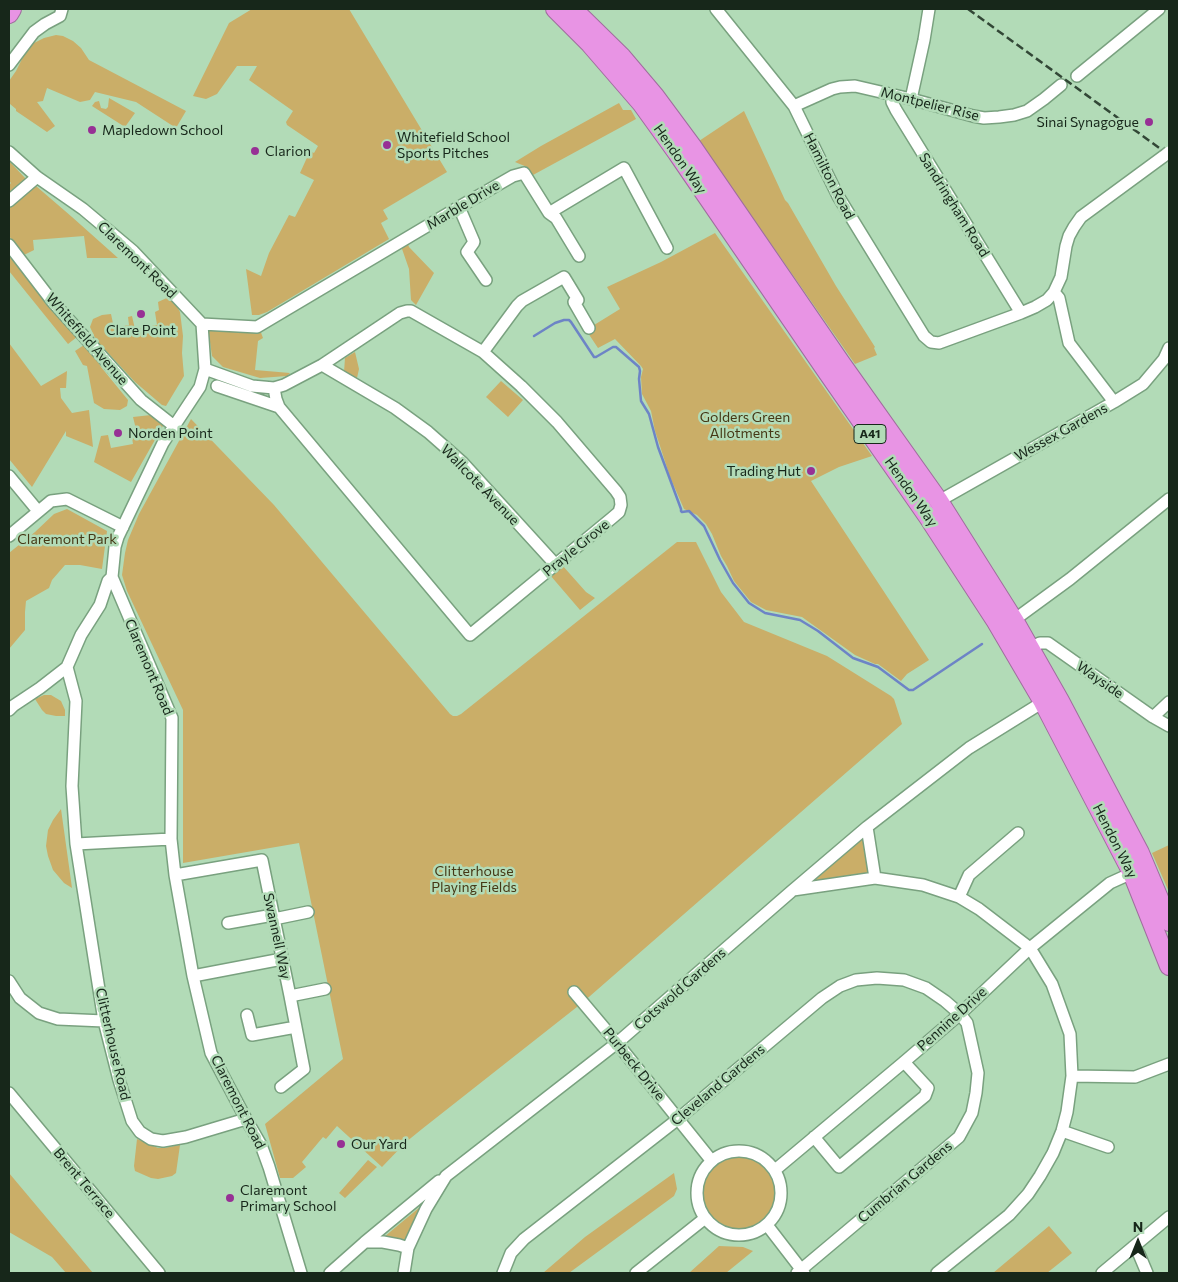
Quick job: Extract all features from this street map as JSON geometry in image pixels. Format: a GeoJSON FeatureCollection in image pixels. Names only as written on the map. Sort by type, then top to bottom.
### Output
{"type":"FeatureCollection","features":[{"type":"Feature","properties":{"kind":"highway"},"geometry":{"type":"LineString","coordinates":[[9,14],[12,9]]}},
{"type":"Feature","properties":{"kind":"highway","name":"Hendon Way"},"geometry":{"type":"LineString","coordinates":[[555,9],[590,44],[641,103],[928,517],[995,620],[1044,702],[1169,922]]}},
{"type":"Feature","properties":{"kind":"highway","name":"Hendon Way"},"geometry":{"type":"LineString","coordinates":[[573,9],[622,58],[655,96],[692,146],[938,501],[1014,620],[1100,776],[1139,870],[1169,966]]}},
{"type":"Feature","properties":{"kind":"highway","name":"A41"},"geometry":{"type":"LineString","coordinates":[[587,9],[622,58]]}},
{"type":"Feature","properties":{"kind":"street"},"geometry":{"type":"LineString","coordinates":[[9,64],[34,32],[60,16],[62,9]]}},
{"type":"Feature","properties":{"kind":"street","name":"Hamilton Road"},"geometry":{"type":"LineString","coordinates":[[716,9],[794,106],[838,196],[924,336],[931,342],[939,343],[1021,313]]}},
{"type":"Feature","properties":{"kind":"street"},"geometry":{"type":"LineString","coordinates":[[911,99],[929,9]]}},
{"type":"Feature","properties":{"kind":"street"},"geometry":{"type":"LineString","coordinates":[[1078,76],[1159,9]]}},
{"type":"Feature","properties":{"kind":"street","name":"Montpelier Rise"},"geometry":{"type":"LineString","coordinates":[[794,106],[832,89],[848,86],[863,87],[973,116],[984,118],[999,117],[1027,111],[1061,84]]}},
{"type":"Feature","properties":{"kind":"street","name":"Sandringham Road"},"geometry":{"type":"LineString","coordinates":[[892,95],[892,102],[896,110],[1021,313]]}},
{"type":"Feature","properties":{"kind":"street","name":"Claremont Road"},"geometry":{"type":"LineString","coordinates":[[9,152],[37,177],[83,209],[133,251],[202,324],[205,369],[200,387],[163,443],[123,527],[115,547],[112,577],[172,718],[171,839],[175,875],[193,976],[212,1053],[264,1153],[301,1273]]}},
{"type":"Feature","properties":{"kind":"street"},"geometry":{"type":"LineString","coordinates":[[1021,313],[1047,300],[1054,292],[1061,277],[1066,246],[1074,226],[1081,217],[1167,154]]}},
{"type":"Feature","properties":{"kind":"street"},"geometry":{"type":"LineString","coordinates":[[579,256],[556,218],[549,213],[624,168],[667,248]]}},
{"type":"Feature","properties":{"kind":"street","name":"Marble Drive"},"geometry":{"type":"LineString","coordinates":[[202,324],[257,327],[513,176],[524,173],[549,213]]}},
{"type":"Feature","properties":{"kind":"street"},"geometry":{"type":"LineString","coordinates":[[9,201],[37,177]]}},
{"type":"Feature","properties":{"kind":"street"},"geometry":{"type":"LineString","coordinates":[[459,207],[474,242],[467,252],[486,280]]}},
{"type":"Feature","properties":{"kind":"street","name":"Whitefield Avenue"},"geometry":{"type":"LineString","coordinates":[[9,245],[52,301],[141,400],[174,426]]}},
{"type":"Feature","properties":{"kind":"street"},"geometry":{"type":"LineString","coordinates":[[482,352],[522,301],[564,277],[578,300],[574,302],[589,328]]}},
{"type":"Feature","properties":{"kind":"street"},"geometry":{"type":"LineString","coordinates":[[1054,292],[1059,298],[1069,342],[1114,402]]}},
{"type":"Feature","properties":{"kind":"street","name":"Prayle Grove"},"geometry":{"type":"LineString","coordinates":[[407,310],[415,312],[482,352],[521,386],[557,422],[620,497],[621,505],[618,512],[470,635],[279,407],[274,388],[284,385],[322,365],[407,310]]}},
{"type":"Feature","properties":{"kind":"street","name":"Wessex Gardens"},"geometry":{"type":"LineString","coordinates":[[938,501],[1143,384],[1164,359],[1169,348]]}},
{"type":"Feature","properties":{"kind":"street","name":"Wallcote Avenue"},"geometry":{"type":"LineString","coordinates":[[322,365],[395,408],[428,432],[462,462],[555,564]]}},
{"type":"Feature","properties":{"kind":"street"},"geometry":{"type":"LineString","coordinates":[[205,369],[252,386],[274,388]]}},
{"type":"Feature","properties":{"kind":"street"},"geometry":{"type":"LineString","coordinates":[[218,386],[279,407]]}},
{"type":"Feature","properties":{"kind":"street"},"geometry":{"type":"LineString","coordinates":[[9,476],[36,513]]}},
{"type":"Feature","properties":{"kind":"street"},"geometry":{"type":"LineString","coordinates":[[9,536],[51,502],[67,498],[123,527]]}},
{"type":"Feature","properties":{"kind":"street"},"geometry":{"type":"LineString","coordinates":[[1014,620],[1070,579],[1169,499]]}},
{"type":"Feature","properties":{"kind":"street"},"geometry":{"type":"LineString","coordinates":[[9,710],[67,667],[81,635],[100,605],[108,581],[112,577]]}},
{"type":"Feature","properties":{"kind":"street","name":"Wayside"},"geometry":{"type":"LineString","coordinates":[[1030,648],[1040,642],[1048,643],[1153,717],[1169,726]]}},
{"type":"Feature","properties":{"kind":"street","name":"Clitterhouse Road"},"geometry":{"type":"LineString","coordinates":[[67,667],[76,701],[72,786],[76,844],[104,1021],[124,1098],[132,1120],[140,1132],[152,1139],[163,1141],[186,1137],[246,1119]]}},
{"type":"Feature","properties":{"kind":"street","name":"Cotswold Gardens"},"geometry":{"type":"LineString","coordinates":[[404,1273],[408,1248],[426,1209],[446,1176],[617,1043],[867,827],[969,748],[1044,702]]}},
{"type":"Feature","properties":{"kind":"street"},"geometry":{"type":"LineString","coordinates":[[1153,717],[1169,702]]}},
{"type":"Feature","properties":{"kind":"street"},"geometry":{"type":"LineString","coordinates":[[867,827],[875,878]]}},
{"type":"Feature","properties":{"kind":"street"},"geometry":{"type":"LineString","coordinates":[[959,898],[969,875],[1018,833]]}},
{"type":"Feature","properties":{"kind":"street"},"geometry":{"type":"LineString","coordinates":[[76,844],[171,839]]}},
{"type":"Feature","properties":{"kind":"street","name":"Swannell Way"},"geometry":{"type":"LineString","coordinates":[[175,875],[262,860],[304,1069],[281,1087]]}},
{"type":"Feature","properties":{"kind":"street","name":"Pennine Drive"},"geometry":{"type":"LineString","coordinates":[[775,1170],[960,1014],[1030,948],[1110,883],[1139,870]]}},
{"type":"Feature","properties":{"kind":"street"},"geometry":{"type":"LineString","coordinates":[[793,890],[875,878],[924,885],[959,898],[979,909],[1030,948],[1052,984],[1070,1034],[1072,1076],[1068,1112],[1062,1131],[1053,1152],[1028,1194],[1009,1214],[937,1273]]}},
{"type":"Feature","properties":{"kind":"street"},"geometry":{"type":"LineString","coordinates":[[228,923],[308,912]]}},
{"type":"Feature","properties":{"kind":"street"},"geometry":{"type":"LineString","coordinates":[[193,976],[282,959]]}},
{"type":"Feature","properties":{"kind":"street","name":"Cleveland Gardens"},"geometry":{"type":"LineString","coordinates":[[504,1273],[511,1253],[524,1239],[678,1119],[840,986],[856,980],[877,978],[904,980],[926,988],[960,1014]]}},
{"type":"Feature","properties":{"kind":"street"},"geometry":{"type":"LineString","coordinates":[[9,980],[20,998],[39,1013],[58,1019],[104,1021]]}},
{"type":"Feature","properties":{"kind":"street"},"geometry":{"type":"LineString","coordinates":[[290,996],[325,989]]}},
{"type":"Feature","properties":{"kind":"street","name":"Purbeck Drive"},"geometry":{"type":"LineString","coordinates":[[574,992],[711,1160]]}},
{"type":"Feature","properties":{"kind":"street","name":"Cumbrian Gardens"},"geometry":{"type":"LineString","coordinates":[[800,1272],[959,1137],[972,1113],[978,1073],[967,1023],[960,1014]]}},
{"type":"Feature","properties":{"kind":"street"},"geometry":{"type":"LineString","coordinates":[[247,1015],[252,1035],[296,1027]]}},
{"type":"Feature","properties":{"kind":"street"},"geometry":{"type":"LineString","coordinates":[[814,1137],[839,1167],[925,1096],[928,1088],[904,1062]]}},
{"type":"Feature","properties":{"kind":"street"},"geometry":{"type":"LineString","coordinates":[[1072,1076],[1135,1077],[1169,1064]]}},
{"type":"Feature","properties":{"kind":"street","name":"Brent Terrace"},"geometry":{"type":"LineString","coordinates":[[9,1092],[159,1273]]}},
{"type":"Feature","properties":{"kind":"street"},"geometry":{"type":"LineString","coordinates":[[1062,1131],[1108,1147]]}},
{"type":"Feature","properties":{"kind":"street"},"geometry":{"type":"LineString","coordinates":[[739,1150],[756,1154],[766,1160],[775,1170],[780,1183],[781,1200],[776,1214],[767,1225],[760,1230],[745,1235],[733,1235],[718,1231],[704,1219],[697,1205],[696,1190],[699,1176],[711,1160],[723,1153],[739,1150]]}},
{"type":"Feature","properties":{"kind":"street"},"geometry":{"type":"LineString","coordinates":[[330,1273],[446,1176]]}},
{"type":"Feature","properties":{"kind":"street"},"geometry":{"type":"LineString","coordinates":[[1102,1273],[1169,1217]]}},
{"type":"Feature","properties":{"kind":"street"},"geometry":{"type":"LineString","coordinates":[[636,1273],[704,1219]]}},
{"type":"Feature","properties":{"kind":"street"},"geometry":{"type":"LineString","coordinates":[[767,1225],[800,1272]]}},
{"type":"Feature","properties":{"kind":"street"},"geometry":{"type":"LineString","coordinates":[[365,1242],[384,1242],[408,1248]]}},
{"type":"Feature","properties":{"kind":"street"},"geometry":{"type":"LineString","coordinates":[[1133,1247],[1147,1273]]}},
{"type":"Feature","properties":{"kind":"green space"},"geometry":{"type":"Polygon","coordinates":[[[252,9],[349,9],[447,172],[383,210],[388,219],[381,223],[389,239],[259,315],[252,315],[246,269],[261,276],[269,253],[289,215],[295,217],[314,180],[300,173],[310,151],[314,153],[318,146],[287,125],[286,122],[293,111],[249,80],[257,66],[237,66],[217,94],[206,99],[193,96],[229,23],[252,9]]]}},
{"type":"Feature","properties":{"kind":"green space"},"geometry":{"type":"Polygon","coordinates":[[[56,35],[73,41],[81,48],[89,60],[186,111],[176,128],[136,102],[95,92],[90,100],[80,102],[47,88],[43,101],[37,102],[55,126],[47,132],[16,111],[16,109],[9,105],[9,81],[32,44],[56,35]]]}},
{"type":"Feature","properties":{"kind":"green space"},"geometry":{"type":"Polygon","coordinates":[[[109,98],[135,113],[125,127],[92,106],[95,102],[99,101],[101,108],[106,109],[109,98]]]}},
{"type":"Feature","properties":{"kind":"green space"},"geometry":{"type":"Polygon","coordinates":[[[619,103],[623,110],[631,110],[636,119],[533,175],[527,167],[515,162],[541,146],[619,103]]]}},
{"type":"Feature","properties":{"kind":"green space"},"geometry":{"type":"Polygon","coordinates":[[[744,111],[785,200],[875,347],[877,355],[855,364],[699,141],[744,111]]]}},
{"type":"Feature","properties":{"kind":"green space"},"geometry":{"type":"Polygon","coordinates":[[[9,161],[26,179],[9,192],[9,185],[11,183],[9,181],[9,161]]]}},
{"type":"Feature","properties":{"kind":"green space"},"geometry":{"type":"Polygon","coordinates":[[[36,186],[118,258],[87,258],[84,236],[33,240],[34,250],[24,255],[9,236],[9,208],[36,186]]]}},
{"type":"Feature","properties":{"kind":"green space","name":"Golders Green Allotments"},"geometry":{"type":"Polygon","coordinates":[[[715,233],[872,456],[839,467],[811,481],[929,660],[907,674],[901,681],[878,664],[855,655],[802,617],[766,610],[751,602],[734,581],[706,524],[697,515],[684,509],[670,477],[655,431],[651,411],[642,394],[641,377],[643,369],[615,339],[598,348],[586,330],[620,309],[607,287],[661,262],[715,233]]]}},
{"type":"Feature","properties":{"kind":"green space"},"geometry":{"type":"Polygon","coordinates":[[[407,241],[409,247],[434,273],[416,305],[411,300],[409,269],[401,246],[407,241]]]}},
{"type":"Feature","properties":{"kind":"green space"},"geometry":{"type":"Polygon","coordinates":[[[9,255],[77,337],[68,344],[9,271],[9,255]]]}},
{"type":"Feature","properties":{"kind":"green space"},"geometry":{"type":"Polygon","coordinates":[[[171,296],[180,312],[184,376],[166,406],[162,405],[135,382],[96,340],[90,327],[93,319],[111,314],[114,328],[129,325],[128,317],[132,316],[135,329],[157,325],[155,312],[159,310],[158,302],[171,296]]]}},
{"type":"Feature","properties":{"kind":"green space"},"geometry":{"type":"Polygon","coordinates":[[[208,328],[260,330],[263,338],[258,341],[255,370],[290,373],[287,376],[260,378],[223,367],[212,356],[208,328]]]}},
{"type":"Feature","properties":{"kind":"green space"},"geometry":{"type":"Polygon","coordinates":[[[9,343],[41,386],[67,371],[66,388],[60,388],[61,398],[72,413],[89,410],[93,447],[66,436],[66,431],[32,487],[9,459],[9,343]]]}},
{"type":"Feature","properties":{"kind":"green space"},"geometry":{"type":"Polygon","coordinates":[[[87,343],[101,367],[128,400],[127,406],[120,410],[104,409],[94,403],[87,366],[83,365],[75,351],[87,343]]]}},
{"type":"Feature","properties":{"kind":"green space"},"geometry":{"type":"Polygon","coordinates":[[[355,352],[359,369],[357,378],[344,372],[345,358],[355,352]]]}},
{"type":"Feature","properties":{"kind":"green space"},"geometry":{"type":"Polygon","coordinates":[[[501,381],[523,400],[508,417],[486,397],[501,381]]]}},
{"type":"Feature","properties":{"kind":"green space"},"geometry":{"type":"Polygon","coordinates":[[[151,415],[164,424],[131,482],[94,462],[101,436],[108,435],[111,448],[133,444],[131,431],[136,429],[133,417],[151,415]]]}},
{"type":"Feature","properties":{"kind":"green space","name":"Clitterhouse Playing Fields"},"geometry":{"type":"Polygon","coordinates":[[[191,419],[274,505],[453,716],[461,714],[677,542],[696,542],[721,592],[744,622],[827,656],[891,696],[894,699],[902,724],[582,1003],[406,1142],[382,1167],[337,1126],[326,1139],[323,1137],[302,1162],[306,1167],[293,1178],[280,1178],[265,1124],[343,1059],[299,843],[183,863],[183,710],[127,591],[122,575],[128,540],[139,514],[191,419]]]}},
{"type":"Feature","properties":{"kind":"green space","name":"Claremont Park"},"geometry":{"type":"Polygon","coordinates":[[[67,509],[107,531],[102,569],[80,565],[65,565],[52,580],[49,588],[26,601],[25,630],[9,649],[9,553],[54,514],[67,509]]]}},
{"type":"Feature","properties":{"kind":"green space"},"geometry":{"type":"Polygon","coordinates":[[[562,565],[586,592],[595,598],[580,610],[550,575],[562,565]]]}},
{"type":"Feature","properties":{"kind":"green space"},"geometry":{"type":"Polygon","coordinates":[[[44,695],[51,695],[61,701],[65,710],[65,716],[46,714],[42,710],[35,699],[44,695]]]}},
{"type":"Feature","properties":{"kind":"green space"},"geometry":{"type":"Polygon","coordinates":[[[61,809],[72,888],[64,883],[53,870],[46,846],[48,830],[61,809]]]}},
{"type":"Feature","properties":{"kind":"green space"},"geometry":{"type":"Polygon","coordinates":[[[867,827],[875,878],[793,890],[867,827]]]}},
{"type":"Feature","properties":{"kind":"green space"},"geometry":{"type":"Polygon","coordinates":[[[1169,845],[1169,892],[1152,853],[1169,845]]]}},
{"type":"Feature","properties":{"kind":"green space"},"geometry":{"type":"Polygon","coordinates":[[[137,1139],[158,1148],[180,1145],[176,1173],[172,1176],[158,1179],[135,1171],[137,1139]]]}},
{"type":"Feature","properties":{"kind":"green space"},"geometry":{"type":"Polygon","coordinates":[[[731,1151],[747,1151],[763,1158],[774,1169],[781,1185],[778,1209],[769,1223],[763,1228],[747,1235],[731,1235],[715,1228],[704,1217],[697,1201],[697,1185],[704,1169],[715,1158],[731,1151]]]}},
{"type":"Feature","properties":{"kind":"green space"},"geometry":{"type":"Polygon","coordinates":[[[368,1160],[377,1167],[345,1198],[339,1193],[368,1160]]]}},
{"type":"Feature","properties":{"kind":"green space"},"geometry":{"type":"Polygon","coordinates":[[[9,1173],[93,1273],[66,1273],[52,1257],[9,1232],[9,1173]]]}},
{"type":"Feature","properties":{"kind":"green space"},"geometry":{"type":"Polygon","coordinates":[[[674,1173],[677,1189],[674,1196],[569,1273],[543,1273],[585,1237],[674,1173]]]}},
{"type":"Feature","properties":{"kind":"green space"},"geometry":{"type":"Polygon","coordinates":[[[420,1207],[406,1238],[401,1241],[384,1237],[420,1207]]]}},
{"type":"Feature","properties":{"kind":"green space"},"geometry":{"type":"Polygon","coordinates":[[[1049,1226],[1072,1253],[1047,1273],[993,1273],[1049,1226]]]}},
{"type":"Feature","properties":{"kind":"green space"},"geometry":{"type":"Polygon","coordinates":[[[719,1246],[743,1247],[753,1251],[726,1273],[689,1273],[719,1246]]]}},
{"type":"Feature","properties":{"kind":"waterway"},"geometry":{"type":"LineString","coordinates":[[534,336],[555,323],[569,320],[594,357],[616,347],[639,367],[641,401],[649,414],[658,447],[681,511],[689,511],[704,526],[733,583],[749,603],[765,613],[800,620],[818,631],[853,658],[878,667],[909,690],[913,690],[982,644]]}},
{"type":"Feature","properties":{"kind":"railway"},"geometry":{"type":"LineString","coordinates":[[968,9],[1169,155]]}},
{"type":"Feature","properties":{"kind":"place","name":"Sinai Synagogue"},"geometry":{"type":"Point","coordinates":[1149,122]}},
{"type":"Feature","properties":{"kind":"place","name":"Mapledown School"},"geometry":{"type":"Point","coordinates":[92,130]}},
{"type":"Feature","properties":{"kind":"place","name":"Whitefield School Sports Pitches"},"geometry":{"type":"Point","coordinates":[387,145]}},
{"type":"Feature","properties":{"kind":"place","name":"Clarion"},"geometry":{"type":"Point","coordinates":[255,151]}},
{"type":"Feature","properties":{"kind":"place","name":"Clare Point"},"geometry":{"type":"Point","coordinates":[141,314]}},
{"type":"Feature","properties":{"kind":"place","name":"Norden Point"},"geometry":{"type":"Point","coordinates":[118,433]}},
{"type":"Feature","properties":{"kind":"place","name":"Trading Hut"},"geometry":{"type":"Point","coordinates":[811,471]}},
{"type":"Feature","properties":{"kind":"place","name":"Our Yard"},"geometry":{"type":"Point","coordinates":[341,1144]}},
{"type":"Feature","properties":{"kind":"place","name":"Claremont Primary School"},"geometry":{"type":"Point","coordinates":[230,1198]}}]}
